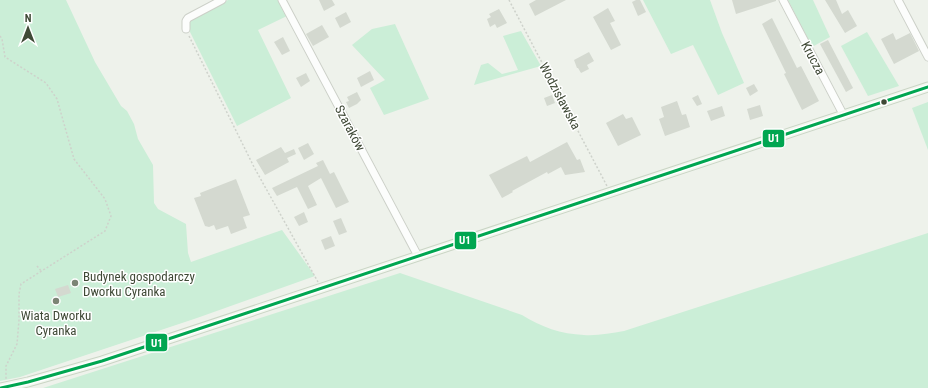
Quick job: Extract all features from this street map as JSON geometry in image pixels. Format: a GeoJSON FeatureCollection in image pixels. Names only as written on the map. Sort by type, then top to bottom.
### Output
{"type":"FeatureCollection","features":[{"type":"Feature","properties":{"kind":"main road"},"geometry":{"type":"LineString","coordinates":[[5,386],[102,361],[928,87]]}},
{"type":"Feature","properties":{"kind":"street"},"geometry":{"type":"LineString","coordinates":[[186,29],[186,21],[188,18],[222,0]]}},
{"type":"Feature","properties":{"kind":"street","name":"Szaraków"},"geometry":{"type":"LineString","coordinates":[[282,0],[418,256]]}},
{"type":"Feature","properties":{"kind":"street","name":"Krucza"},"geometry":{"type":"LineString","coordinates":[[783,0],[844,116]]}},
{"type":"Feature","properties":{"kind":"street"},"geometry":{"type":"LineString","coordinates":[[898,0],[928,57]]}},
{"type":"Feature","properties":{"kind":"path","name":"Wodzisławska"},"geometry":{"type":"LineString","coordinates":[[509,0],[611,192]]}},
{"type":"Feature","properties":{"kind":"path"},"geometry":{"type":"LineString","coordinates":[[186,29],[254,167],[322,288]]}},
{"type":"Feature","properties":{"kind":"path"},"geometry":{"type":"LineString","coordinates":[[0,36],[2,39],[5,57],[46,83],[57,99],[74,159],[105,199],[111,216],[105,231],[22,284],[19,294],[17,344],[6,366],[5,386]]}},
{"type":"Feature","properties":{"kind":"path"},"geometry":{"type":"LineString","coordinates":[[37,266],[42,272]]}},
{"type":"Feature","properties":{"kind":"green space"},"geometry":{"type":"Polygon","coordinates":[[[0,0],[66,0],[95,62],[121,106],[127,111],[134,124],[138,139],[153,165],[154,203],[158,209],[186,224],[188,253],[191,262],[282,230],[315,276],[197,318],[20,377],[0,381],[0,0]]]}},
{"type":"Feature","properties":{"kind":"green space"},"geometry":{"type":"Polygon","coordinates":[[[228,0],[279,0],[287,16],[258,30],[291,98],[237,126],[188,28],[190,19],[228,0]]]}},
{"type":"Feature","properties":{"kind":"green space"},"geometry":{"type":"Polygon","coordinates":[[[643,0],[710,0],[722,33],[744,83],[718,95],[693,45],[671,54],[643,0]]]}},
{"type":"Feature","properties":{"kind":"green space"},"geometry":{"type":"Polygon","coordinates":[[[788,0],[813,0],[830,37],[812,47],[788,0]]]}},
{"type":"Feature","properties":{"kind":"green space"},"geometry":{"type":"Polygon","coordinates":[[[395,24],[429,99],[384,115],[370,88],[385,80],[352,45],[372,29],[395,24]]]}},
{"type":"Feature","properties":{"kind":"green space"},"geometry":{"type":"Polygon","coordinates":[[[521,31],[541,66],[474,85],[481,65],[488,63],[502,74],[518,70],[503,36],[521,31]]]}},
{"type":"Feature","properties":{"kind":"green space"},"geometry":{"type":"Polygon","coordinates":[[[867,32],[899,86],[868,96],[841,46],[867,32]]]}},
{"type":"Feature","properties":{"kind":"green space"},"geometry":{"type":"Polygon","coordinates":[[[928,102],[928,150],[912,108],[928,102]]]}},
{"type":"Feature","properties":{"kind":"green space"},"geometry":{"type":"Polygon","coordinates":[[[928,233],[928,388],[43,388],[400,273],[522,315],[536,323],[552,329],[567,333],[599,335],[624,331],[928,233]]]}},
{"type":"Feature","properties":{"kind":"building"},"geometry":{"type":"Polygon","coordinates":[[[319,0],[332,0],[335,5],[324,11],[319,0]]]}},
{"type":"Feature","properties":{"kind":"building"},"geometry":{"type":"Polygon","coordinates":[[[536,0],[566,0],[535,16],[529,4],[536,0]]]}},
{"type":"Feature","properties":{"kind":"building"},"geometry":{"type":"Polygon","coordinates":[[[640,0],[646,12],[638,16],[632,2],[640,0]]]}},
{"type":"Feature","properties":{"kind":"building"},"geometry":{"type":"Polygon","coordinates":[[[732,0],[776,0],[776,1],[736,14],[732,0]]]}},
{"type":"Feature","properties":{"kind":"building"},"geometry":{"type":"Polygon","coordinates":[[[825,0],[836,0],[842,14],[848,10],[857,26],[845,33],[825,0]]]}},
{"type":"Feature","properties":{"kind":"building"},"geometry":{"type":"Polygon","coordinates":[[[608,8],[615,21],[610,23],[621,45],[611,50],[593,17],[608,8]]]}},
{"type":"Feature","properties":{"kind":"building"},"geometry":{"type":"Polygon","coordinates":[[[499,9],[507,23],[497,28],[495,24],[490,27],[487,19],[491,17],[489,14],[499,9]]]}},
{"type":"Feature","properties":{"kind":"building"},"geometry":{"type":"Polygon","coordinates":[[[346,12],[351,22],[340,28],[335,18],[346,12]]]}},
{"type":"Feature","properties":{"kind":"building"},"geometry":{"type":"Polygon","coordinates":[[[772,18],[797,68],[801,66],[819,101],[802,110],[762,24],[772,18]]]}},
{"type":"Feature","properties":{"kind":"building"},"geometry":{"type":"Polygon","coordinates":[[[322,25],[329,37],[313,46],[306,34],[322,25]]]}},
{"type":"Feature","properties":{"kind":"building"},"geometry":{"type":"Polygon","coordinates":[[[893,33],[896,40],[910,33],[919,51],[894,64],[881,39],[893,33]]]}},
{"type":"Feature","properties":{"kind":"building"},"geometry":{"type":"Polygon","coordinates":[[[283,37],[290,51],[282,55],[274,42],[283,37]]]}},
{"type":"Feature","properties":{"kind":"building"},"geometry":{"type":"Polygon","coordinates":[[[828,40],[853,88],[846,92],[820,44],[828,40]]]}},
{"type":"Feature","properties":{"kind":"building"},"geometry":{"type":"Polygon","coordinates":[[[589,52],[594,61],[587,65],[589,69],[581,73],[574,60],[589,52]]]}},
{"type":"Feature","properties":{"kind":"building"},"geometry":{"type":"Polygon","coordinates":[[[370,71],[374,80],[361,87],[357,78],[370,71]]]}},
{"type":"Feature","properties":{"kind":"building"},"geometry":{"type":"Polygon","coordinates":[[[306,73],[310,81],[301,87],[296,78],[306,73]]]}},
{"type":"Feature","properties":{"kind":"building"},"geometry":{"type":"Polygon","coordinates":[[[754,84],[758,91],[750,96],[746,88],[754,84]]]}},
{"type":"Feature","properties":{"kind":"building"},"geometry":{"type":"Polygon","coordinates":[[[357,92],[361,100],[349,108],[346,102],[349,101],[347,97],[357,92]]]}},
{"type":"Feature","properties":{"kind":"building"},"geometry":{"type":"Polygon","coordinates":[[[552,95],[555,103],[547,106],[544,98],[552,95]]]}},
{"type":"Feature","properties":{"kind":"building"},"geometry":{"type":"Polygon","coordinates":[[[698,95],[702,104],[697,106],[692,98],[698,95]]]}},
{"type":"Feature","properties":{"kind":"building"},"geometry":{"type":"Polygon","coordinates":[[[677,101],[682,115],[686,114],[690,127],[665,136],[659,119],[664,117],[661,107],[677,101]]]}},
{"type":"Feature","properties":{"kind":"building"},"geometry":{"type":"Polygon","coordinates":[[[760,105],[763,116],[750,120],[747,109],[760,105]]]}},
{"type":"Feature","properties":{"kind":"building"},"geometry":{"type":"Polygon","coordinates":[[[722,106],[725,116],[711,121],[707,111],[722,106]]]}},
{"type":"Feature","properties":{"kind":"building"},"geometry":{"type":"Polygon","coordinates":[[[623,114],[626,119],[632,117],[641,135],[618,146],[606,123],[623,114]]]}},
{"type":"Feature","properties":{"kind":"building"},"geometry":{"type":"Polygon","coordinates":[[[567,142],[577,160],[580,159],[585,172],[565,175],[561,167],[548,174],[547,172],[502,198],[489,175],[527,156],[530,162],[567,142]]]}},
{"type":"Feature","properties":{"kind":"building"},"geometry":{"type":"Polygon","coordinates":[[[308,143],[314,154],[304,160],[298,148],[308,143]]]}},
{"type":"Feature","properties":{"kind":"building"},"geometry":{"type":"Polygon","coordinates":[[[281,147],[285,153],[294,149],[296,154],[287,158],[289,162],[265,175],[256,160],[281,147]]]}},
{"type":"Feature","properties":{"kind":"building"},"geometry":{"type":"Polygon","coordinates":[[[323,160],[330,174],[334,172],[349,202],[336,208],[321,178],[308,186],[317,205],[308,209],[297,187],[277,196],[272,188],[318,166],[316,163],[323,160]]]}},
{"type":"Feature","properties":{"kind":"building"},"geometry":{"type":"Polygon","coordinates":[[[236,179],[250,215],[243,217],[247,228],[231,234],[228,226],[216,230],[214,225],[209,227],[205,226],[194,198],[201,196],[200,193],[236,179]]]}},
{"type":"Feature","properties":{"kind":"building"},"geometry":{"type":"Polygon","coordinates":[[[304,212],[308,222],[299,226],[294,217],[304,212]]]}},
{"type":"Feature","properties":{"kind":"building"},"geometry":{"type":"Polygon","coordinates":[[[341,218],[347,232],[339,235],[333,221],[341,218]]]}},
{"type":"Feature","properties":{"kind":"building"},"geometry":{"type":"Polygon","coordinates":[[[331,236],[335,246],[325,250],[321,240],[331,236]]]}},
{"type":"Feature","properties":{"kind":"building"},"geometry":{"type":"Polygon","coordinates":[[[68,285],[71,293],[58,297],[55,289],[68,285]]]}},
{"type":"Feature","properties":{"kind":"transit line","name":"U1"},"geometry":{"type":"LineString","coordinates":[[1,388],[102,361],[928,87]]}},
{"type":"Feature","properties":{"kind":"place","name":"Budynek gospodarczy Dworku Cyranka"},"geometry":{"type":"Point","coordinates":[75,283]}},
{"type":"Feature","properties":{"kind":"place","name":"Wiata Dworku Cyranka"},"geometry":{"type":"Point","coordinates":[56,301]}}]}
